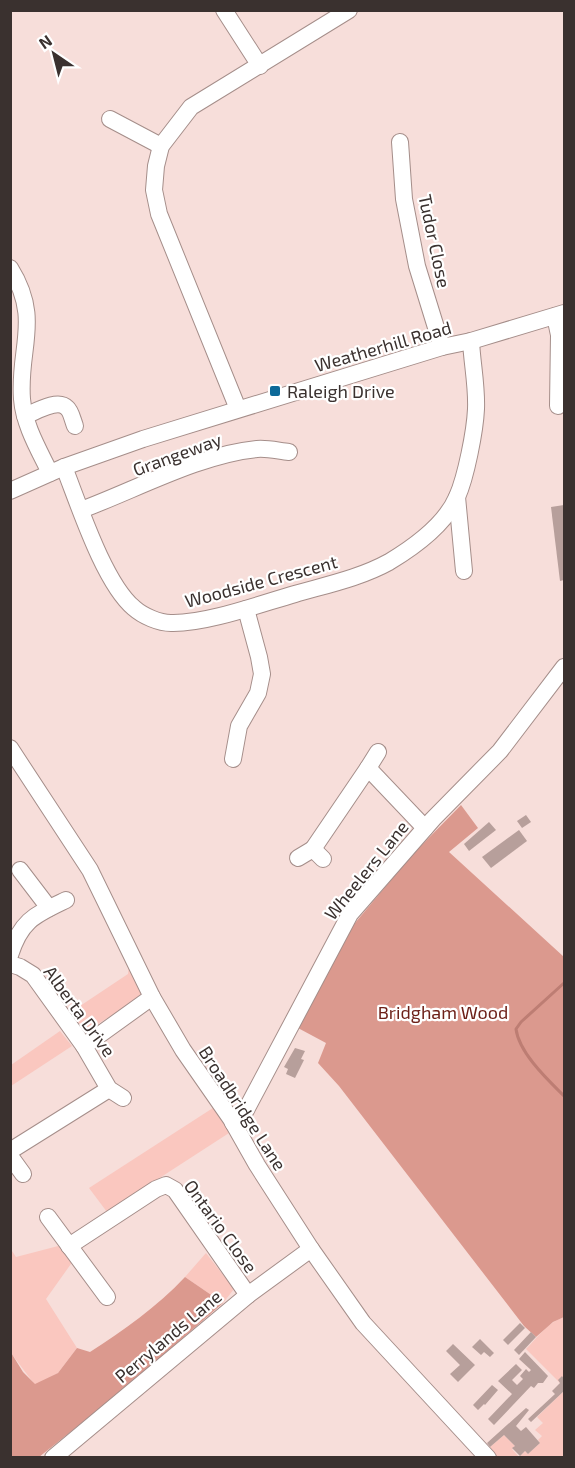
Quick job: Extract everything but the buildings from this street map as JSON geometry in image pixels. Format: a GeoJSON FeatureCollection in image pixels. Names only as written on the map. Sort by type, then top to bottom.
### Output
{"type":"FeatureCollection","features":[{"type":"Feature","properties":{"kind":"street"},"geometry":{"type":"LineString","coordinates":[[224,10],[260,66]]}},
{"type":"Feature","properties":{"kind":"street"},"geometry":{"type":"LineString","coordinates":[[238,409],[159,214],[154,190],[161,146],[190,107],[349,10]]}},
{"type":"Feature","properties":{"kind":"street"},"geometry":{"type":"LineString","coordinates":[[110,119],[161,146]]}},
{"type":"Feature","properties":{"kind":"street","name":"Tudor Close"},"geometry":{"type":"LineString","coordinates":[[400,142],[404,199],[417,266],[442,347]]}},
{"type":"Feature","properties":{"kind":"street","name":"Woodside Crescent"},"geometry":{"type":"LineString","coordinates":[[10,268],[24,296],[28,317],[18,355],[25,416],[81,510],[106,570],[118,591],[134,609],[151,619],[169,623],[187,622],[246,609],[354,577],[388,562],[443,520],[457,497],[468,459],[476,409],[471,341]]}},
{"type":"Feature","properties":{"kind":"street"},"geometry":{"type":"LineString","coordinates":[[558,406],[560,314]]}},
{"type":"Feature","properties":{"kind":"street","name":"Weatherhill Road"},"geometry":{"type":"LineString","coordinates":[[10,491],[57,470],[238,409],[560,314]]}},
{"type":"Feature","properties":{"kind":"street"},"geometry":{"type":"LineString","coordinates":[[25,416],[53,405],[62,404],[68,408],[75,426]]}},
{"type":"Feature","properties":{"kind":"street","name":"Grangeway"},"geometry":{"type":"LineString","coordinates":[[81,510],[172,473],[223,456],[258,449],[289,453]]}},
{"type":"Feature","properties":{"kind":"street","name":"Woodside Crescent"},"geometry":{"type":"LineString","coordinates":[[457,497],[464,571]]}},
{"type":"Feature","properties":{"kind":"street"},"geometry":{"type":"LineString","coordinates":[[233,759],[239,726],[258,693],[261,674],[259,657],[246,609]]}},
{"type":"Feature","properties":{"kind":"street","name":"Wheelers Lane"},"geometry":{"type":"LineString","coordinates":[[233,1123],[246,1110],[345,922],[425,828],[500,751],[564,667]]}},
{"type":"Feature","properties":{"kind":"street","name":"Broadbridge Lane"},"geometry":{"type":"LineString","coordinates":[[10,748],[90,870],[152,997],[183,1050],[233,1123],[311,1249],[363,1323],[450,1414],[488,1458]]}},
{"type":"Feature","properties":{"kind":"street"},"geometry":{"type":"LineString","coordinates":[[311,855],[378,752]]}},
{"type":"Feature","properties":{"kind":"street"},"geometry":{"type":"LineString","coordinates":[[368,768],[425,828]]}},
{"type":"Feature","properties":{"kind":"street"},"geometry":{"type":"LineString","coordinates":[[20,870],[49,908]]}},
{"type":"Feature","properties":{"kind":"street"},"geometry":{"type":"LineString","coordinates":[[10,955],[16,938],[26,923],[66,900]]}},
{"type":"Feature","properties":{"kind":"street","name":"Alberta Drive"},"geometry":{"type":"LineString","coordinates":[[10,964],[33,975],[116,1093],[10,1151]]}},
{"type":"Feature","properties":{"kind":"street"},"geometry":{"type":"LineString","coordinates":[[84,1046],[152,997]]}},
{"type":"Feature","properties":{"kind":"street"},"geometry":{"type":"LineString","coordinates":[[10,1156],[23,1174]]}},
{"type":"Feature","properties":{"kind":"street","name":"Ontario Close"},"geometry":{"type":"LineString","coordinates":[[69,1246],[156,1189],[166,1185],[174,1190],[248,1295]]}},
{"type":"Feature","properties":{"kind":"street"},"geometry":{"type":"LineString","coordinates":[[48,1217],[107,1297]]}},
{"type":"Feature","properties":{"kind":"street","name":"Perrylands Lane"},"geometry":{"type":"LineString","coordinates":[[53,1458],[248,1295],[311,1249]]}},
{"type":"Feature","properties":{"kind":"shaded area"},"geometry":{"type":"Polygon","coordinates":[[[130,953],[146,994],[93,1027],[83,1028],[71,1012],[128,974],[130,953]]]}},
{"type":"Feature","properties":{"kind":"shaded area"},"geometry":{"type":"Polygon","coordinates":[[[60,1031],[72,1046],[11,1086],[11,1065],[60,1031]]]}},
{"type":"Feature","properties":{"kind":"shaded area"},"geometry":{"type":"Polygon","coordinates":[[[216,1106],[229,1133],[107,1212],[89,1188],[216,1106]]]}},
{"type":"Feature","properties":{"kind":"shaded area"},"geometry":{"type":"Polygon","coordinates":[[[62,1245],[73,1261],[46,1299],[77,1348],[58,1373],[35,1385],[11,1353],[10,1248],[16,1257],[62,1245]]]}},
{"type":"Feature","properties":{"kind":"shaded area"},"geometry":{"type":"Polygon","coordinates":[[[206,1253],[234,1289],[223,1303],[185,1277],[206,1253]]]}},
{"type":"Feature","properties":{"kind":"shaded area"},"geometry":{"type":"Polygon","coordinates":[[[564,1317],[564,1387],[526,1349],[548,1327],[564,1317]]]}},
{"type":"Feature","properties":{"kind":"shaded area"},"geometry":{"type":"Polygon","coordinates":[[[564,1391],[564,1457],[521,1458],[520,1456],[525,1451],[528,1454],[540,1443],[538,1440],[542,1436],[535,1430],[543,1423],[537,1417],[564,1391]]]}},
{"type":"Feature","properties":{"kind":"shaded area"},"geometry":{"type":"Polygon","coordinates":[[[504,1435],[515,1446],[512,1449],[519,1457],[495,1457],[490,1447],[504,1435]]]}},
{"type":"Feature","properties":{"kind":"green space","name":"Bridgham Wood"},"geometry":{"type":"Polygon","coordinates":[[[461,805],[478,828],[449,852],[564,957],[564,1317],[553,1322],[536,1337],[524,1326],[339,1086],[318,1063],[326,1043],[298,1028],[346,935],[412,855],[461,805]]]}},
{"type":"Feature","properties":{"kind":"green space"},"geometry":{"type":"Polygon","coordinates":[[[185,1277],[223,1303],[123,1390],[39,1457],[11,1457],[10,1351],[23,1372],[35,1384],[58,1373],[77,1348],[90,1352],[128,1327],[185,1277]]]}},
{"type":"Feature","properties":{"kind":"waterway"},"geometry":{"type":"LineString","coordinates":[[564,983],[516,1029],[528,1057],[564,1096]]}},
{"type":"Feature","properties":{"kind":"place","name":"Raleigh Drive"},"geometry":{"type":"Point","coordinates":[275,391]}}]}
